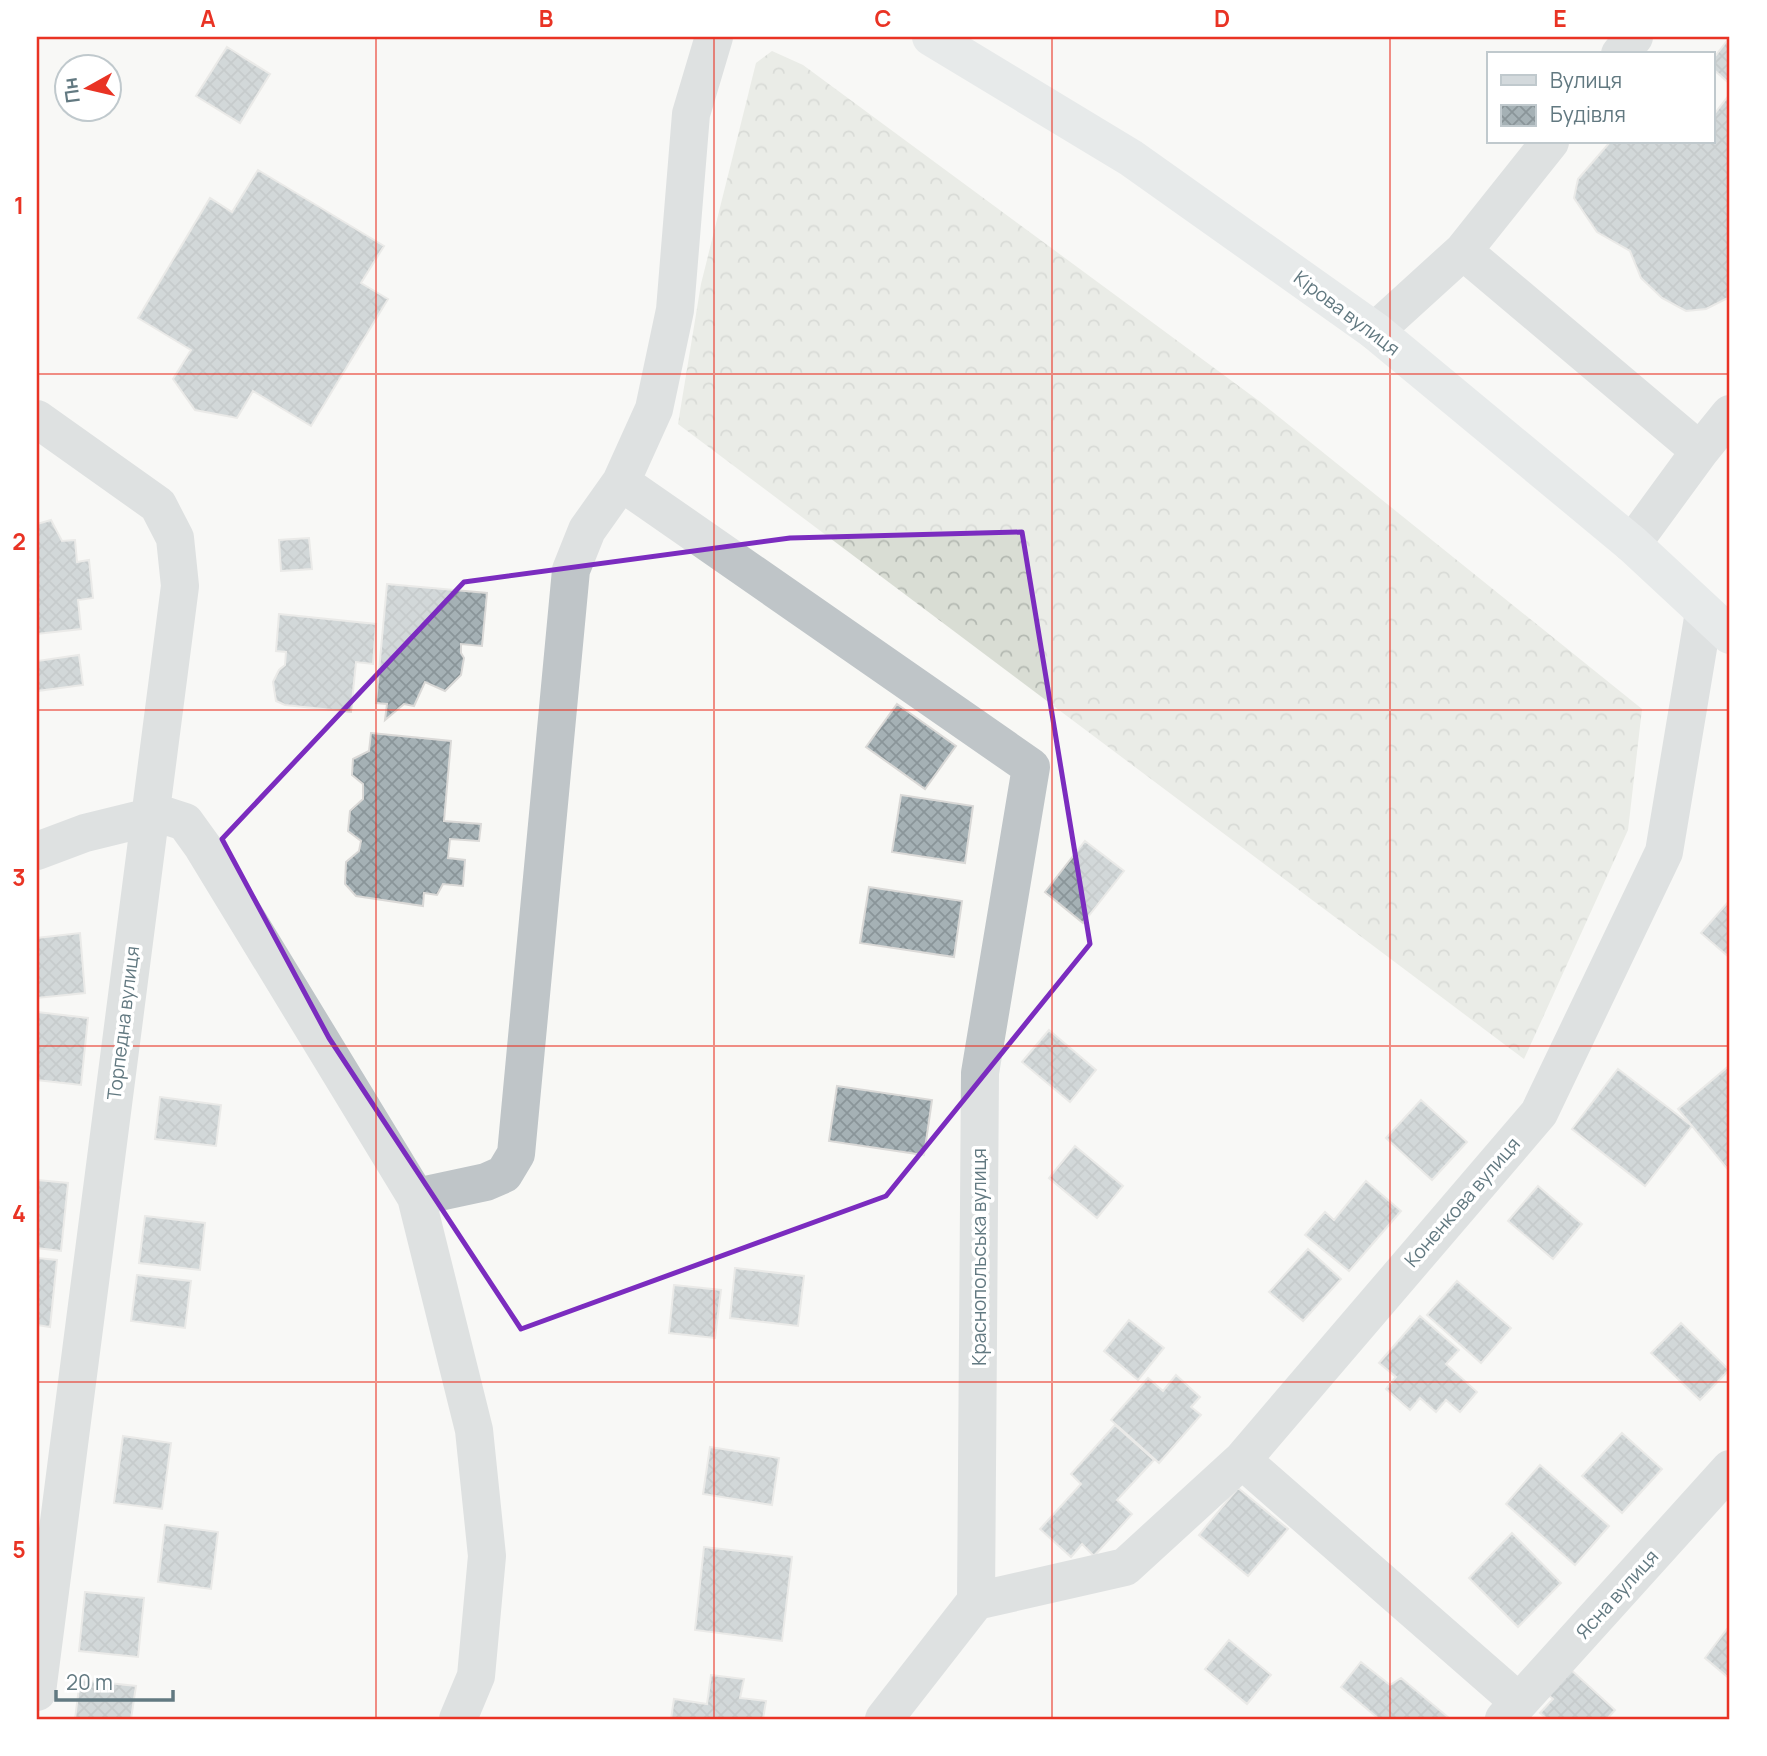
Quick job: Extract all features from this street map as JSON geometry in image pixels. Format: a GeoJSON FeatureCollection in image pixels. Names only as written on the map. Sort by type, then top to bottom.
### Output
{"type":"FeatureCollection","features":[{"type":"Feature","properties":{"kind":"main road","name":"Кірова вулиця"},"geometry":{"type":"LineString","coordinates":[[931,37],[1131,158],[1375,331],[1632,544],[1717,624]]}},
{"type":"Feature","properties":{"kind":"street"},"geometry":{"type":"LineString","coordinates":[[416,1197],[486,1182],[504,1174],[516,1154],[571,570],[587,530],[621,482],[654,409],[675,310],[691,114],[714,37]]}},
{"type":"Feature","properties":{"kind":"street"},"geometry":{"type":"LineString","coordinates":[[1622,52],[1634,37]]}},
{"type":"Feature","properties":{"kind":"street"},"geometry":{"type":"LineString","coordinates":[[1375,331],[1463,251],[1548,144]]}},
{"type":"Feature","properties":{"kind":"street"},"geometry":{"type":"LineString","coordinates":[[1463,251],[1700,451]]}},
{"type":"Feature","properties":{"kind":"street"},"geometry":{"type":"LineString","coordinates":[[1632,544],[1730,414]]}},
{"type":"Feature","properties":{"kind":"street","name":"Торпедна вулиця"},"geometry":{"type":"LineString","coordinates":[[37,419],[158,505],[175,538],[180,586],[37,1692]]}},
{"type":"Feature","properties":{"kind":"street","name":"Краснопольська вулиця"},"geometry":{"type":"LineString","coordinates":[[621,482],[1031,767],[980,1073],[976,1601]]}},
{"type":"Feature","properties":{"kind":"street","name":"Коненкова вулиця"},"geometry":{"type":"LineString","coordinates":[[976,1601],[1125,1567],[1242,1460],[1539,1113],[1664,852],[1717,624]]}},
{"type":"Feature","properties":{"kind":"street"},"geometry":{"type":"LineString","coordinates":[[37,851],[85,832],[151,814],[185,822],[204,847],[416,1197],[474,1430],[487,1556],[476,1675],[458,1719]]}},
{"type":"Feature","properties":{"kind":"street"},"geometry":{"type":"LineString","coordinates":[[1242,1460],[1511,1711]]}},
{"type":"Feature","properties":{"kind":"street","name":"Ясна вулиця"},"geometry":{"type":"LineString","coordinates":[[1511,1711],[1730,1469]]}},
{"type":"Feature","properties":{"kind":"street"},"geometry":{"type":"LineString","coordinates":[[884,1719],[976,1601]]}},
{"type":"Feature","properties":{"kind":"highlighted area"},"geometry":{"type":"Polygon","coordinates":[[[1022,532],[1090,944],[886,1196],[521,1329],[329,1038],[222,839],[464,582],[790,538],[1022,532]]]}},
{"type":"Feature","properties":{"kind":"green space"},"geometry":{"type":"Polygon","coordinates":[[[772,51],[803,65],[1259,401],[1642,709],[1628,830],[1524,1059],[678,424],[701,284],[756,63],[772,51]]]}},
{"type":"Feature","properties":{"kind":"building"},"geometry":{"type":"Polygon","coordinates":[[[1730,37],[1730,84],[1714,70],[1714,58],[1730,37]]]}},
{"type":"Feature","properties":{"kind":"building"},"geometry":{"type":"Polygon","coordinates":[[[227,47],[270,74],[240,123],[196,96],[227,47]]]}},
{"type":"Feature","properties":{"kind":"building"},"geometry":{"type":"Polygon","coordinates":[[[1730,94],[1730,297],[1706,309],[1686,311],[1662,298],[1641,278],[1630,251],[1597,232],[1574,198],[1578,179],[1608,144],[1714,144],[1715,113],[1730,94]]]}},
{"type":"Feature","properties":{"kind":"building"},"geometry":{"type":"Polygon","coordinates":[[[258,170],[384,246],[361,283],[388,299],[311,426],[253,391],[237,418],[195,410],[173,379],[191,350],[138,318],[210,198],[232,212],[258,170]]]}},
{"type":"Feature","properties":{"kind":"building"},"geometry":{"type":"Polygon","coordinates":[[[51,520],[62,541],[75,540],[77,562],[89,560],[93,598],[78,600],[81,629],[37,634],[37,524],[51,520]]]}},
{"type":"Feature","properties":{"kind":"building"},"geometry":{"type":"Polygon","coordinates":[[[309,538],[312,569],[281,571],[279,540],[309,538]]]}},
{"type":"Feature","properties":{"kind":"building"},"geometry":{"type":"Polygon","coordinates":[[[387,584],[487,593],[482,646],[461,644],[464,658],[461,675],[445,691],[425,682],[414,706],[404,704],[385,720],[387,704],[376,703],[387,584]]]}},
{"type":"Feature","properties":{"kind":"building"},"geometry":{"type":"Polygon","coordinates":[[[279,614],[376,624],[373,664],[356,662],[351,712],[285,705],[276,701],[273,682],[285,665],[286,652],[276,651],[279,614]]]}},
{"type":"Feature","properties":{"kind":"building"},"geometry":{"type":"Polygon","coordinates":[[[79,655],[83,685],[37,691],[37,661],[79,655]]]}},
{"type":"Feature","properties":{"kind":"building"},"geometry":{"type":"Polygon","coordinates":[[[897,704],[956,746],[925,789],[866,747],[897,704]]]}},
{"type":"Feature","properties":{"kind":"building"},"geometry":{"type":"Polygon","coordinates":[[[371,733],[451,741],[444,821],[481,824],[479,841],[450,839],[448,858],[465,860],[463,886],[443,884],[437,895],[424,893],[423,906],[356,896],[345,884],[346,862],[359,851],[361,841],[348,831],[350,811],[363,799],[363,784],[352,775],[353,759],[369,751],[371,733]]]}},
{"type":"Feature","properties":{"kind":"building"},"geometry":{"type":"Polygon","coordinates":[[[901,795],[973,806],[965,863],[892,852],[901,795]]]}},
{"type":"Feature","properties":{"kind":"building"},"geometry":{"type":"Polygon","coordinates":[[[1085,841],[1124,871],[1083,923],[1045,892],[1085,841]]]}},
{"type":"Feature","properties":{"kind":"building"},"geometry":{"type":"Polygon","coordinates":[[[869,887],[962,901],[954,957],[860,943],[869,887]]]}},
{"type":"Feature","properties":{"kind":"building"},"geometry":{"type":"Polygon","coordinates":[[[1730,900],[1730,958],[1701,933],[1730,900]]]}},
{"type":"Feature","properties":{"kind":"building"},"geometry":{"type":"Polygon","coordinates":[[[80,933],[85,993],[37,998],[37,938],[80,933]]]}},
{"type":"Feature","properties":{"kind":"building"},"geometry":{"type":"Polygon","coordinates":[[[37,1012],[88,1018],[81,1085],[37,1080],[37,1012]]]}},
{"type":"Feature","properties":{"kind":"building"},"geometry":{"type":"Polygon","coordinates":[[[1049,1030],[1096,1070],[1070,1102],[1022,1062],[1049,1030]]]}},
{"type":"Feature","properties":{"kind":"building"},"geometry":{"type":"Polygon","coordinates":[[[1730,1065],[1730,1172],[1678,1109],[1730,1065]]]}},
{"type":"Feature","properties":{"kind":"building"},"geometry":{"type":"Polygon","coordinates":[[[1618,1069],[1692,1126],[1645,1186],[1572,1129],[1618,1069]]]}},
{"type":"Feature","properties":{"kind":"building"},"geometry":{"type":"Polygon","coordinates":[[[837,1086],[932,1100],[924,1155],[829,1141],[837,1086]]]}},
{"type":"Feature","properties":{"kind":"building"},"geometry":{"type":"Polygon","coordinates":[[[160,1097],[221,1105],[216,1146],[155,1139],[160,1097]]]}},
{"type":"Feature","properties":{"kind":"building"},"geometry":{"type":"Polygon","coordinates":[[[1421,1100],[1467,1142],[1432,1180],[1386,1138],[1421,1100]]]}},
{"type":"Feature","properties":{"kind":"building"},"geometry":{"type":"Polygon","coordinates":[[[1075,1146],[1123,1186],[1097,1218],[1049,1178],[1075,1146]]]}},
{"type":"Feature","properties":{"kind":"building"},"geometry":{"type":"Polygon","coordinates":[[[37,1180],[68,1183],[61,1251],[37,1248],[37,1180]]]}},
{"type":"Feature","properties":{"kind":"building"},"geometry":{"type":"Polygon","coordinates":[[[1366,1181],[1401,1211],[1349,1271],[1305,1235],[1325,1212],[1334,1220],[1366,1181]]]}},
{"type":"Feature","properties":{"kind":"building"},"geometry":{"type":"Polygon","coordinates":[[[1538,1186],[1582,1224],[1553,1259],[1508,1221],[1538,1186]]]}},
{"type":"Feature","properties":{"kind":"building"},"geometry":{"type":"Polygon","coordinates":[[[145,1216],[205,1223],[200,1270],[139,1263],[145,1216]]]}},
{"type":"Feature","properties":{"kind":"building"},"geometry":{"type":"Polygon","coordinates":[[[1308,1249],[1341,1279],[1303,1321],[1269,1292],[1308,1249]]]}},
{"type":"Feature","properties":{"kind":"building"},"geometry":{"type":"Polygon","coordinates":[[[37,1258],[57,1260],[50,1327],[37,1325],[37,1258]]]}},
{"type":"Feature","properties":{"kind":"building"},"geometry":{"type":"Polygon","coordinates":[[[735,1268],[804,1276],[798,1326],[730,1318],[735,1268]]]}},
{"type":"Feature","properties":{"kind":"building"},"geometry":{"type":"Polygon","coordinates":[[[137,1275],[191,1281],[185,1328],[131,1321],[137,1275]]]}},
{"type":"Feature","properties":{"kind":"building"},"geometry":{"type":"Polygon","coordinates":[[[1457,1281],[1511,1328],[1481,1363],[1427,1315],[1457,1281]]]}},
{"type":"Feature","properties":{"kind":"building"},"geometry":{"type":"Polygon","coordinates":[[[674,1285],[721,1290],[715,1338],[669,1333],[674,1285]]]}},
{"type":"Feature","properties":{"kind":"building"},"geometry":{"type":"Polygon","coordinates":[[[1420,1316],[1459,1350],[1446,1364],[1477,1392],[1460,1412],[1446,1400],[1436,1412],[1420,1398],[1410,1410],[1386,1389],[1396,1377],[1379,1363],[1420,1316]]]}},
{"type":"Feature","properties":{"kind":"building"},"geometry":{"type":"Polygon","coordinates":[[[1129,1320],[1164,1348],[1138,1380],[1104,1351],[1129,1320]]]}},
{"type":"Feature","properties":{"kind":"building"},"geometry":{"type":"Polygon","coordinates":[[[1681,1323],[1729,1370],[1700,1400],[1651,1353],[1681,1323]]]}},
{"type":"Feature","properties":{"kind":"building"},"geometry":{"type":"Polygon","coordinates":[[[1176,1375],[1200,1397],[1191,1407],[1201,1415],[1159,1463],[1111,1420],[1148,1378],[1163,1391],[1176,1375]]]}},
{"type":"Feature","properties":{"kind":"building"},"geometry":{"type":"Polygon","coordinates":[[[1115,1425],[1154,1460],[1117,1500],[1132,1514],[1094,1556],[1082,1544],[1071,1557],[1040,1529],[1081,1484],[1071,1474],[1115,1425]]]}},
{"type":"Feature","properties":{"kind":"building"},"geometry":{"type":"Polygon","coordinates":[[[1622,1433],[1662,1469],[1622,1513],[1582,1476],[1622,1433]]]}},
{"type":"Feature","properties":{"kind":"building"},"geometry":{"type":"Polygon","coordinates":[[[123,1436],[171,1443],[162,1509],[114,1503],[123,1436]]]}},
{"type":"Feature","properties":{"kind":"building"},"geometry":{"type":"Polygon","coordinates":[[[710,1447],[779,1458],[772,1505],[703,1494],[710,1447]]]}},
{"type":"Feature","properties":{"kind":"building"},"geometry":{"type":"Polygon","coordinates":[[[1540,1465],[1609,1526],[1575,1565],[1506,1504],[1540,1465]]]}},
{"type":"Feature","properties":{"kind":"building"},"geometry":{"type":"Polygon","coordinates":[[[1238,1488],[1288,1529],[1248,1576],[1199,1535],[1238,1488]]]}},
{"type":"Feature","properties":{"kind":"building"},"geometry":{"type":"Polygon","coordinates":[[[165,1525],[218,1532],[211,1589],[158,1582],[165,1525]]]}},
{"type":"Feature","properties":{"kind":"building"},"geometry":{"type":"Polygon","coordinates":[[[1512,1533],[1561,1583],[1518,1627],[1469,1578],[1512,1533]]]}},
{"type":"Feature","properties":{"kind":"building"},"geometry":{"type":"Polygon","coordinates":[[[704,1547],[792,1557],[782,1641],[695,1630],[704,1547]]]}},
{"type":"Feature","properties":{"kind":"building"},"geometry":{"type":"Polygon","coordinates":[[[85,1592],[144,1598],[138,1657],[79,1651],[85,1592]]]}},
{"type":"Feature","properties":{"kind":"building"},"geometry":{"type":"Polygon","coordinates":[[[1730,1625],[1730,1679],[1705,1658],[1730,1625]]]}},
{"type":"Feature","properties":{"kind":"building"},"geometry":{"type":"Polygon","coordinates":[[[1229,1640],[1271,1675],[1247,1704],[1205,1669],[1229,1640]]]}},
{"type":"Feature","properties":{"kind":"building"},"geometry":{"type":"Polygon","coordinates":[[[1361,1662],[1390,1685],[1401,1678],[1449,1718],[1379,1719],[1341,1687],[1361,1662]]]}},
{"type":"Feature","properties":{"kind":"building"},"geometry":{"type":"Polygon","coordinates":[[[1569,1668],[1615,1710],[1607,1719],[1547,1719],[1540,1713],[1553,1699],[1547,1694],[1569,1668]]]}},
{"type":"Feature","properties":{"kind":"building"},"geometry":{"type":"Polygon","coordinates":[[[711,1675],[744,1679],[740,1698],[766,1701],[763,1719],[671,1719],[674,1699],[707,1704],[711,1675]]]}},
{"type":"Feature","properties":{"kind":"building"},"geometry":{"type":"Polygon","coordinates":[[[80,1680],[136,1686],[131,1719],[75,1719],[80,1680]]]}}]}
